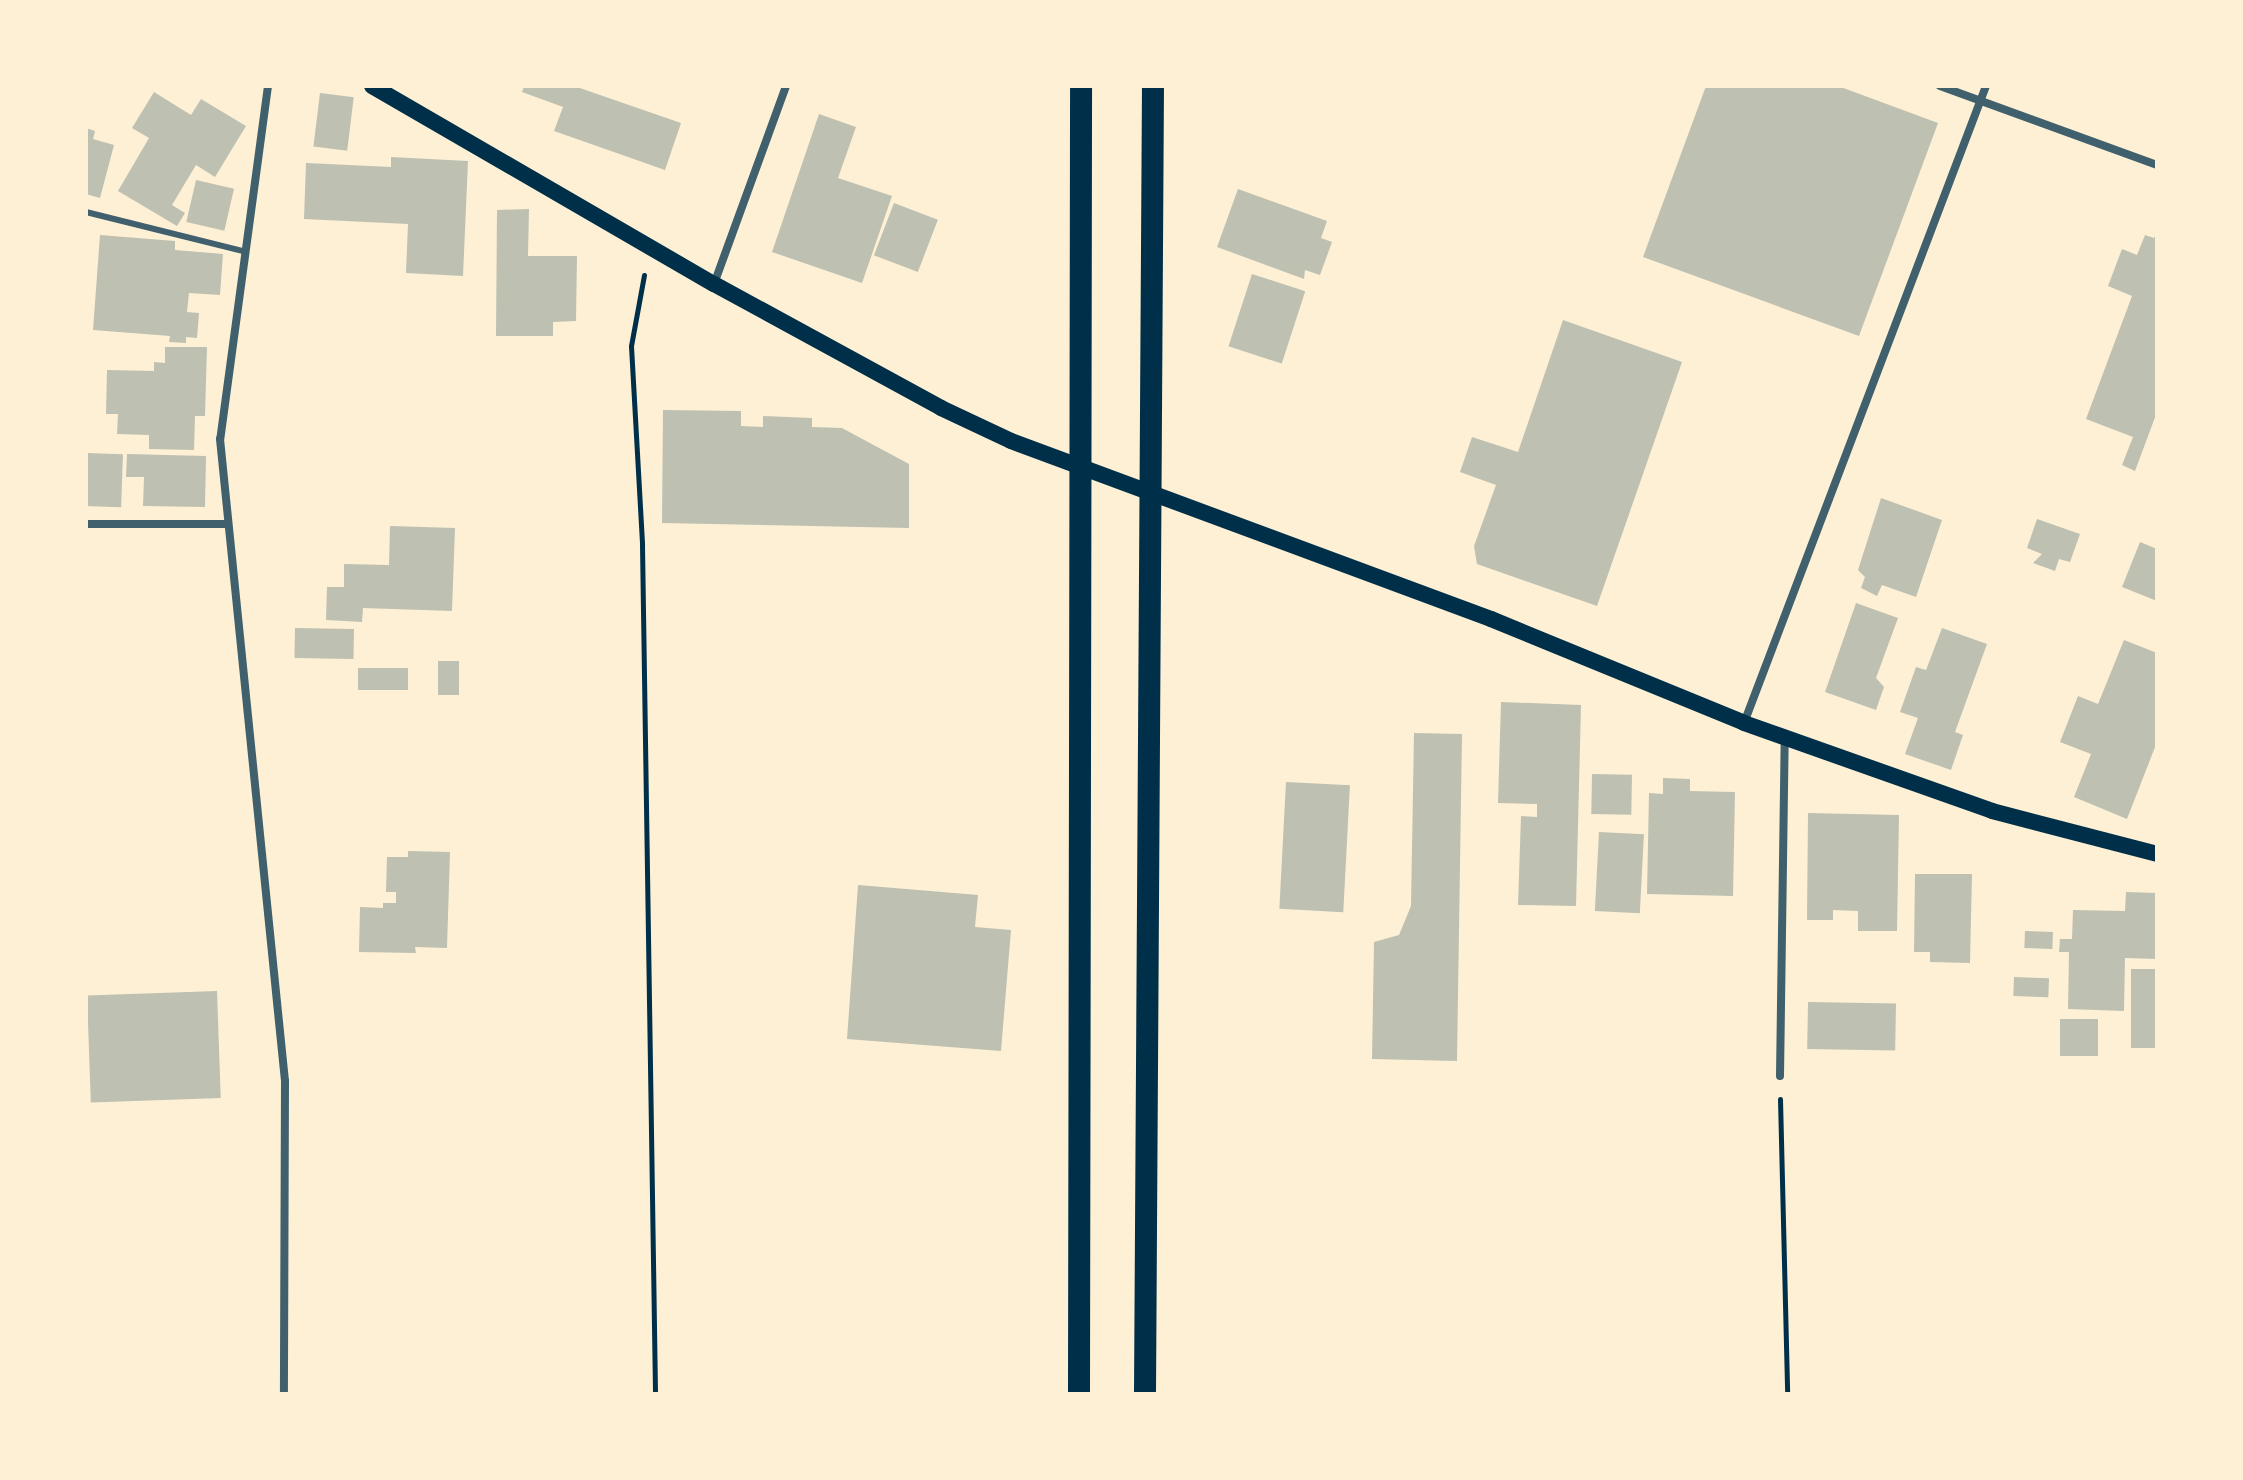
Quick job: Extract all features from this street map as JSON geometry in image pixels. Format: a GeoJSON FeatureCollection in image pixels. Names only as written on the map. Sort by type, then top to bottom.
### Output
{"type":"FeatureCollection","features":[{"type":"Feature","properties":{"kind":"highway"},"geometry":{"type":"LineString","coordinates":[[1079,1394],[1078,468],[1081,86]]}},
{"type":"Feature","properties":{"kind":"highway"},"geometry":{"type":"LineString","coordinates":[[1145,1394],[1153,86]]}},
{"type":"Feature","properties":{"kind":"main road"},"geometry":{"type":"LineString","coordinates":[[372,86],[714,284],[941,408],[1078,468],[1491,619],[1785,738],[1992,811],[2157,854]]}},
{"type":"Feature","properties":{"kind":"street"},"geometry":{"type":"LineString","coordinates":[[268,86],[243,251],[220,439],[226,524],[285,1081],[284,1394]]}},
{"type":"Feature","properties":{"kind":"street"},"geometry":{"type":"LineString","coordinates":[[714,284],[786,86]]}},
{"type":"Feature","properties":{"kind":"street"},"geometry":{"type":"LineString","coordinates":[[1940,86],[2157,165]]}},
{"type":"Feature","properties":{"kind":"street"},"geometry":{"type":"LineString","coordinates":[[1744,723],[1986,86]]}},
{"type":"Feature","properties":{"kind":"street"},"geometry":{"type":"LineString","coordinates":[[86,524],[226,524]]}},
{"type":"Feature","properties":{"kind":"street"},"geometry":{"type":"LineString","coordinates":[[1780,1076],[1785,738]]}},
{"type":"Feature","properties":{"kind":"lane"},"geometry":{"type":"LineString","coordinates":[[86,212],[243,251]]}},
{"type":"Feature","properties":{"kind":"path"},"geometry":{"type":"LineString","coordinates":[[649,247],[631,346],[642,545],[655,1394]]}},
{"type":"Feature","properties":{"kind":"path"},"geometry":{"type":"LineString","coordinates":[[1780,1076],[1787,1394]]}},
{"type":"Feature","properties":{"kind":"building"},"geometry":{"type":"Polygon","coordinates":[[[524,86],[574,86],[681,123],[665,170],[554,131],[563,107],[522,92],[524,86]]]}},
{"type":"Feature","properties":{"kind":"building"},"geometry":{"type":"Polygon","coordinates":[[[1706,86],[1838,86],[1938,123],[1859,336],[1643,257],[1706,86]]]}},
{"type":"Feature","properties":{"kind":"building"},"geometry":{"type":"Polygon","coordinates":[[[154,92],[191,115],[201,99],[246,126],[215,177],[196,165],[172,205],[185,213],[177,226],[118,191],[149,138],[132,128],[154,92]]]}},
{"type":"Feature","properties":{"kind":"building"},"geometry":{"type":"Polygon","coordinates":[[[320,93],[354,97],[347,151],[313,147],[320,93]]]}},
{"type":"Feature","properties":{"kind":"building"},"geometry":{"type":"Polygon","coordinates":[[[819,114],[856,127],[838,178],[892,196],[862,283],[772,252],[819,114]]]}},
{"type":"Feature","properties":{"kind":"building"},"geometry":{"type":"Polygon","coordinates":[[[86,128],[95,131],[93,139],[114,145],[100,198],[86,194],[86,128]]]}},
{"type":"Feature","properties":{"kind":"building"},"geometry":{"type":"Polygon","coordinates":[[[391,157],[468,161],[463,276],[406,273],[408,224],[304,219],[306,163],[391,167],[391,157]]]}},
{"type":"Feature","properties":{"kind":"building"},"geometry":{"type":"Polygon","coordinates":[[[196,180],[234,189],[224,231],[186,222],[196,180]]]}},
{"type":"Feature","properties":{"kind":"building"},"geometry":{"type":"Polygon","coordinates":[[[1238,189],[1327,221],[1321,238],[1332,242],[1320,275],[1305,270],[1304,279],[1217,247],[1238,189]]]}},
{"type":"Feature","properties":{"kind":"building"},"geometry":{"type":"Polygon","coordinates":[[[894,203],[938,220],[918,272],[874,255],[894,203]]]}},
{"type":"Feature","properties":{"kind":"building"},"geometry":{"type":"Polygon","coordinates":[[[529,209],[528,256],[577,256],[576,321],[553,322],[553,336],[496,336],[497,210],[529,209]]]}},
{"type":"Feature","properties":{"kind":"building"},"geometry":{"type":"Polygon","coordinates":[[[2157,231],[2157,412],[2135,471],[2122,465],[2133,437],[2086,419],[2132,296],[2108,286],[2122,249],[2137,255],[2145,235],[2154,238],[2157,231]]]}},
{"type":"Feature","properties":{"kind":"building"},"geometry":{"type":"Polygon","coordinates":[[[100,235],[175,241],[175,250],[223,254],[220,295],[189,293],[187,312],[199,313],[197,338],[186,337],[186,343],[169,342],[170,336],[93,330],[100,235]]]}},
{"type":"Feature","properties":{"kind":"building"},"geometry":{"type":"Polygon","coordinates":[[[1252,274],[1305,291],[1282,364],[1229,346],[1252,274]]]}},
{"type":"Feature","properties":{"kind":"building"},"geometry":{"type":"Polygon","coordinates":[[[1563,320],[1682,362],[1597,606],[1477,564],[1474,546],[1496,485],[1460,472],[1472,437],[1518,452],[1563,320]]]}},
{"type":"Feature","properties":{"kind":"building"},"geometry":{"type":"Polygon","coordinates":[[[165,347],[207,347],[205,416],[195,416],[194,450],[149,449],[149,435],[117,434],[118,414],[106,414],[107,370],[154,371],[154,362],[165,363],[165,347]]]}},
{"type":"Feature","properties":{"kind":"building"},"geometry":{"type":"Polygon","coordinates":[[[663,410],[741,411],[741,426],[763,427],[763,416],[812,418],[812,427],[842,428],[909,464],[909,528],[662,523],[663,410]]]}},
{"type":"Feature","properties":{"kind":"building"},"geometry":{"type":"Polygon","coordinates":[[[86,453],[123,454],[121,507],[86,506],[86,453]]]}},
{"type":"Feature","properties":{"kind":"building"},"geometry":{"type":"Polygon","coordinates":[[[127,454],[206,456],[205,507],[143,506],[144,477],[126,477],[127,454]]]}},
{"type":"Feature","properties":{"kind":"building"},"geometry":{"type":"Polygon","coordinates":[[[1881,498],[1942,520],[1916,597],[1882,585],[1877,596],[1861,588],[1865,577],[1858,570],[1881,498]]]}},
{"type":"Feature","properties":{"kind":"building"},"geometry":{"type":"Polygon","coordinates":[[[2037,519],[2080,534],[2070,562],[2059,559],[2055,571],[2033,563],[2042,554],[2027,548],[2037,519]]]}},
{"type":"Feature","properties":{"kind":"building"},"geometry":{"type":"Polygon","coordinates":[[[390,526],[455,528],[452,611],[363,608],[362,622],[326,620],[327,587],[344,587],[344,564],[389,565],[390,526]]]}},
{"type":"Feature","properties":{"kind":"building"},"geometry":{"type":"Polygon","coordinates":[[[2140,542],[2157,549],[2157,601],[2122,587],[2140,542]]]}},
{"type":"Feature","properties":{"kind":"building"},"geometry":{"type":"Polygon","coordinates":[[[1856,603],[1898,618],[1876,678],[1884,687],[1876,710],[1825,692],[1856,603]]]}},
{"type":"Feature","properties":{"kind":"building"},"geometry":{"type":"Polygon","coordinates":[[[295,628],[354,629],[353,659],[294,658],[295,628]]]}},
{"type":"Feature","properties":{"kind":"building"},"geometry":{"type":"Polygon","coordinates":[[[1942,628],[1987,644],[1955,732],[1963,735],[1951,770],[1905,754],[1918,718],[1900,712],[1916,667],[1926,670],[1942,628]]]}},
{"type":"Feature","properties":{"kind":"building"},"geometry":{"type":"Polygon","coordinates":[[[2124,640],[2157,653],[2157,742],[2127,819],[2074,797],[2091,754],[2060,742],[2078,696],[2098,704],[2124,640]]]}},
{"type":"Feature","properties":{"kind":"building"},"geometry":{"type":"Polygon","coordinates":[[[438,661],[459,661],[459,695],[438,695],[438,661]]]}},
{"type":"Feature","properties":{"kind":"building"},"geometry":{"type":"Polygon","coordinates":[[[358,668],[408,668],[408,690],[358,690],[358,668]]]}},
{"type":"Feature","properties":{"kind":"building"},"geometry":{"type":"Polygon","coordinates":[[[1501,702],[1581,705],[1576,906],[1518,905],[1521,816],[1537,817],[1537,804],[1498,803],[1501,702]]]}},
{"type":"Feature","properties":{"kind":"building"},"geometry":{"type":"Polygon","coordinates":[[[1414,733],[1462,734],[1457,1061],[1372,1059],[1374,942],[1399,935],[1411,906],[1414,733]]]}},
{"type":"Feature","properties":{"kind":"building"},"geometry":{"type":"Polygon","coordinates":[[[1592,774],[1632,775],[1631,815],[1591,814],[1592,774]]]}},
{"type":"Feature","properties":{"kind":"building"},"geometry":{"type":"Polygon","coordinates":[[[1663,778],[1690,779],[1690,791],[1735,792],[1733,896],[1647,894],[1649,793],[1663,794],[1663,778]]]}},
{"type":"Feature","properties":{"kind":"building"},"geometry":{"type":"Polygon","coordinates":[[[1286,782],[1350,785],[1343,912],[1279,909],[1286,782]]]}},
{"type":"Feature","properties":{"kind":"building"},"geometry":{"type":"Polygon","coordinates":[[[1808,813],[1899,815],[1897,931],[1858,931],[1858,911],[1833,910],[1833,920],[1807,920],[1808,813]]]}},
{"type":"Feature","properties":{"kind":"building"},"geometry":{"type":"Polygon","coordinates":[[[1599,832],[1644,834],[1640,913],[1595,911],[1599,832]]]}},
{"type":"Feature","properties":{"kind":"building"},"geometry":{"type":"Polygon","coordinates":[[[408,851],[450,852],[447,948],[415,947],[416,953],[359,952],[360,907],[383,908],[383,903],[396,903],[396,892],[386,892],[387,857],[408,857],[408,851]]]}},
{"type":"Feature","properties":{"kind":"building"},"geometry":{"type":"Polygon","coordinates":[[[1915,874],[1972,874],[1970,963],[1930,962],[1930,952],[1914,952],[1915,874]]]}},
{"type":"Feature","properties":{"kind":"building"},"geometry":{"type":"Polygon","coordinates":[[[858,885],[978,895],[975,927],[1011,930],[1001,1051],[847,1039],[858,885]]]}},
{"type":"Feature","properties":{"kind":"building"},"geometry":{"type":"Polygon","coordinates":[[[2126,892],[2157,893],[2157,959],[2125,958],[2124,1011],[2068,1009],[2069,952],[2059,952],[2060,939],[2072,939],[2073,910],[2125,911],[2126,892]]]}},
{"type":"Feature","properties":{"kind":"building"},"geometry":{"type":"Polygon","coordinates":[[[2025,931],[2053,932],[2052,949],[2024,948],[2025,931]]]}},
{"type":"Feature","properties":{"kind":"building"},"geometry":{"type":"Polygon","coordinates":[[[2131,969],[2157,969],[2157,1048],[2131,1048],[2131,969]]]}},
{"type":"Feature","properties":{"kind":"building"},"geometry":{"type":"Polygon","coordinates":[[[2014,977],[2049,978],[2048,997],[2013,996],[2014,977]]]}},
{"type":"Feature","properties":{"kind":"building"},"geometry":{"type":"Polygon","coordinates":[[[217,991],[221,1098],[91,1102],[87,996],[217,991]]]}},
{"type":"Feature","properties":{"kind":"building"},"geometry":{"type":"Polygon","coordinates":[[[1808,1002],[1896,1004],[1895,1051],[1807,1049],[1808,1002]]]}},
{"type":"Feature","properties":{"kind":"building"},"geometry":{"type":"Polygon","coordinates":[[[2060,1019],[2098,1019],[2098,1056],[2060,1056],[2060,1019]]]}}]}
